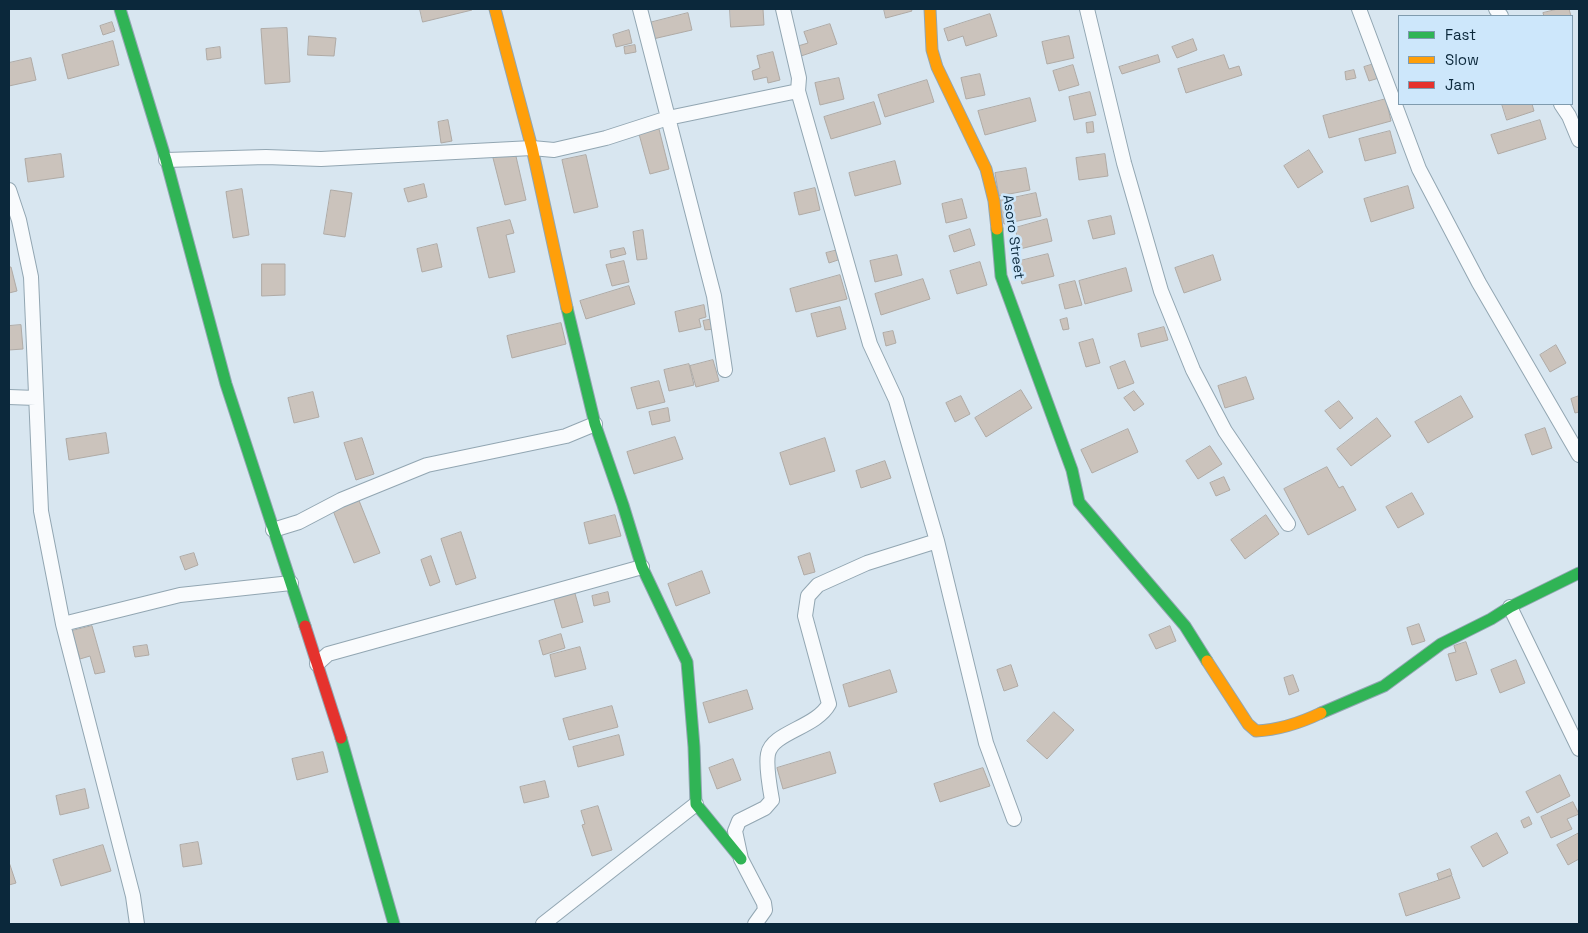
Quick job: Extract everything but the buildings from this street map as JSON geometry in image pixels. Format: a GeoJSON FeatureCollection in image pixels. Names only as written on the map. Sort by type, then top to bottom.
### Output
{"type":"FeatureCollection","features":[{"type":"Feature","properties":{"kind":"street"},"geometry":{"type":"LineString","coordinates":[[120,9],[166,160],[223,375],[334,715],[394,924]]}},
{"type":"Feature","properties":{"kind":"street"},"geometry":{"type":"LineString","coordinates":[[495,9],[532,148],[595,424],[642,567],[686,662],[694,747],[696,804],[741,859],[764,903],[765,910],[755,924]]}},
{"type":"Feature","properties":{"kind":"street"},"geometry":{"type":"LineString","coordinates":[[640,9],[714,296],[725,370]]}},
{"type":"Feature","properties":{"kind":"street"},"geometry":{"type":"LineString","coordinates":[[783,9],[799,78],[798,91],[870,344],[896,400],[937,541],[986,743],[1014,819]]}},
{"type":"Feature","properties":{"kind":"street","name":"Asoro Street"},"geometry":{"type":"LineString","coordinates":[[930,9],[932,50],[937,67],[986,169],[994,201],[1001,276],[1072,470],[1079,502],[1185,626],[1248,724],[1256,731],[1272,730],[1306,720],[1384,686],[1440,644],[1491,619],[1510,607]]}},
{"type":"Feature","properties":{"kind":"street"},"geometry":{"type":"LineString","coordinates":[[1087,9],[1124,163],[1161,291],[1193,370],[1225,431],[1288,524]]}},
{"type":"Feature","properties":{"kind":"street"},"geometry":{"type":"LineString","coordinates":[[1359,9],[1419,169],[1479,283],[1579,455]]}},
{"type":"Feature","properties":{"kind":"street"},"geometry":{"type":"LineString","coordinates":[[166,160],[266,157],[321,159],[532,148],[554,150],[606,138],[668,118],[798,91]]}},
{"type":"Feature","properties":{"kind":"street"},"geometry":{"type":"LineString","coordinates":[[1562,105],[1574,113],[1579,140]]}},
{"type":"Feature","properties":{"kind":"street"},"geometry":{"type":"LineString","coordinates":[[9,190],[19,220],[31,277],[41,511],[63,624],[133,896],[137,924]]}},
{"type":"Feature","properties":{"kind":"street"},"geometry":{"type":"LineString","coordinates":[[9,397],[36,398]]}},
{"type":"Feature","properties":{"kind":"street"},"geometry":{"type":"LineString","coordinates":[[273,530],[299,522],[341,500],[427,465],[566,436],[595,424]]}},
{"type":"Feature","properties":{"kind":"street"},"geometry":{"type":"LineString","coordinates":[[741,859],[735,831],[740,821],[765,808],[772,800],[768,753],[774,741],[816,719],[825,712],[829,704],[806,616],[808,596],[818,585],[867,563],[937,541]]}},
{"type":"Feature","properties":{"kind":"street"},"geometry":{"type":"LineString","coordinates":[[317,664],[328,654],[642,567]]}},
{"type":"Feature","properties":{"kind":"street"},"geometry":{"type":"LineString","coordinates":[[1579,573],[1510,607],[1579,748]]}},
{"type":"Feature","properties":{"kind":"street"},"geometry":{"type":"LineString","coordinates":[[63,624],[180,595],[291,583]]}},
{"type":"Feature","properties":{"kind":"street"},"geometry":{"type":"LineString","coordinates":[[543,924],[696,804]]}},
{"type":"Feature","properties":{"kind":"traffic: fast"},"geometry":{"type":"LineString","coordinates":[[120,9],[166,160],[226,384],[305,626]]}},
{"type":"Feature","properties":{"kind":"traffic: fast"},"geometry":{"type":"LineString","coordinates":[[997,229],[1001,276],[1072,470],[1079,502],[1185,626],[1207,661]]}},
{"type":"Feature","properties":{"kind":"traffic: fast"},"geometry":{"type":"LineString","coordinates":[[567,308],[595,424],[642,567],[687,662],[694,747],[696,804],[741,859]]}},
{"type":"Feature","properties":{"kind":"traffic: fast"},"geometry":{"type":"LineString","coordinates":[[1321,713],[1384,686],[1441,644],[1579,573]]}},
{"type":"Feature","properties":{"kind":"traffic: fast"},"geometry":{"type":"LineString","coordinates":[[341,738],[394,924]]}},
{"type":"Feature","properties":{"kind":"traffic: slow"},"geometry":{"type":"LineString","coordinates":[[495,9],[532,148],[567,308]]}},
{"type":"Feature","properties":{"kind":"traffic: slow"},"geometry":{"type":"LineString","coordinates":[[930,9],[932,50],[937,67],[986,169],[994,201],[997,229]]}},
{"type":"Feature","properties":{"kind":"traffic: slow"},"geometry":{"type":"LineString","coordinates":[[1207,661],[1248,724],[1256,731],[1289,725],[1321,713]]}},
{"type":"Feature","properties":{"kind":"traffic: jam"},"geometry":{"type":"LineString","coordinates":[[305,626],[341,738]]}}]}
